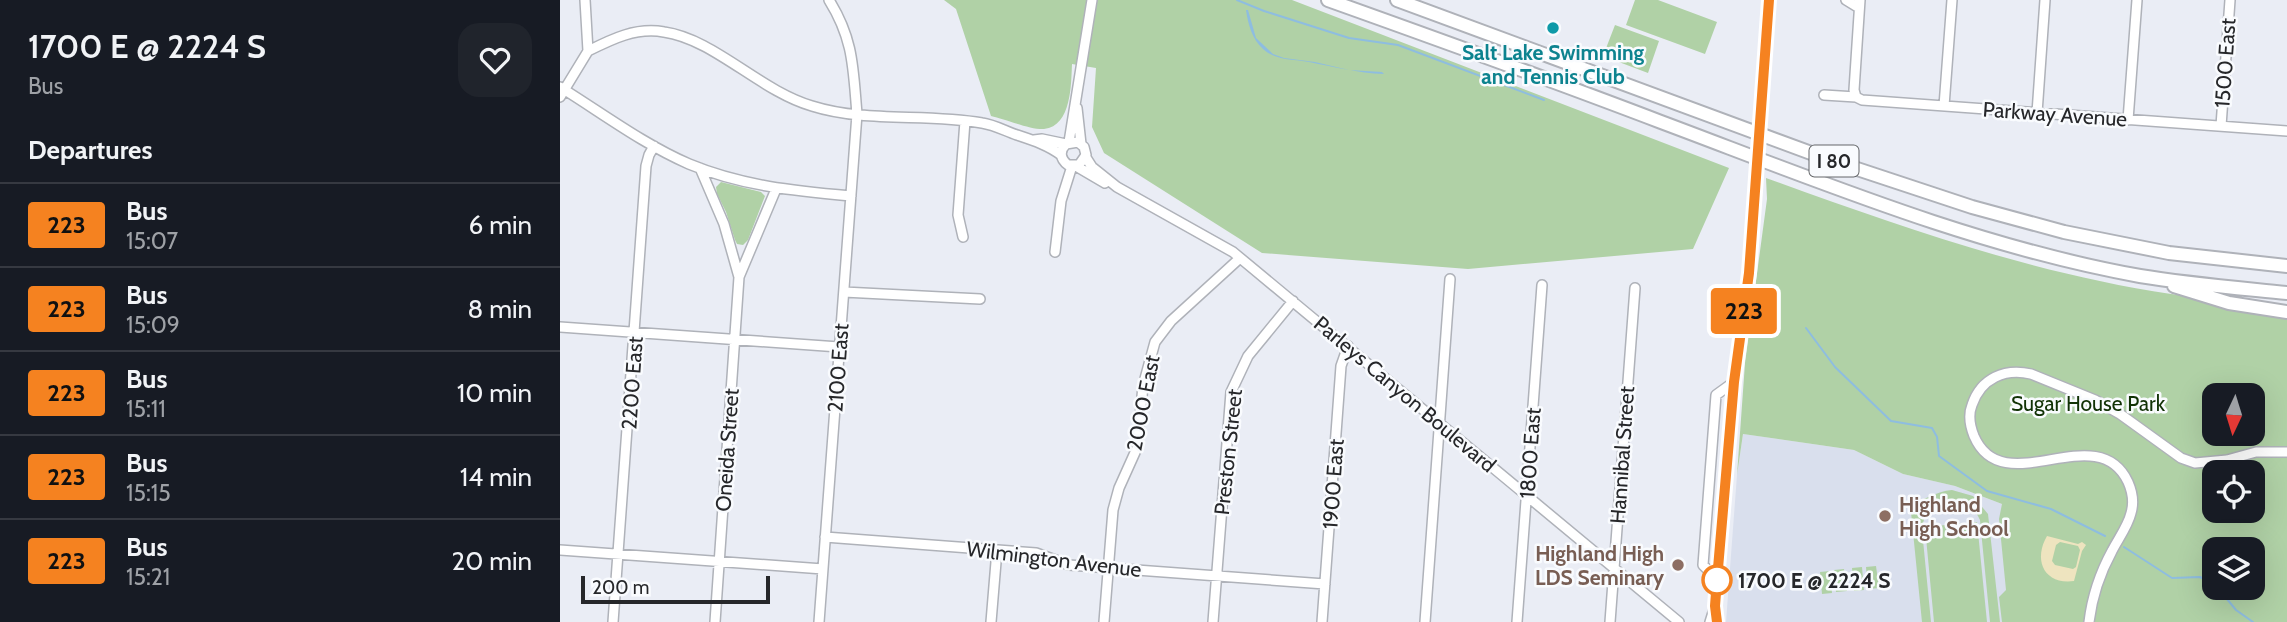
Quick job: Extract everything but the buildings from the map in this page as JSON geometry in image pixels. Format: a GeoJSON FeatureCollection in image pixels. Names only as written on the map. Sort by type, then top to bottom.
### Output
{"type":"FeatureCollection","features":[{"type":"Feature","properties":{"kind":"highway","name":"I 80"},"geometry":{"type":"LineString","coordinates":[[1328,0],[1843,191],[1944,225],[2037,252],[2140,276],[2287,293]]}},
{"type":"Feature","properties":{"kind":"highway","name":"I 80"},"geometry":{"type":"LineString","coordinates":[[1397,0],[1830,160],[1972,207],[2064,232],[2169,253],[2287,266]]}},
{"type":"Feature","properties":{"kind":"highway"},"geometry":{"type":"LineString","coordinates":[[2140,276],[2229,303],[2287,312]]}},
{"type":"Feature","properties":{"kind":"street"},"geometry":{"type":"LineString","coordinates":[[585,0],[588,51]]}},
{"type":"Feature","properties":{"kind":"street","name":"2100 East"},"geometry":{"type":"LineString","coordinates":[[819,622],[857,114],[852,55],[841,21],[829,0]]}},
{"type":"Feature","properties":{"kind":"street"},"geometry":{"type":"LineString","coordinates":[[1061,155],[1067,143],[1076,106],[1092,0]]}},
{"type":"Feature","properties":{"kind":"street"},"geometry":{"type":"LineString","coordinates":[[1717,622],[1717,580],[1734,382],[1749,273],[1769,0]]}},
{"type":"Feature","properties":{"kind":"street"},"geometry":{"type":"LineString","coordinates":[[1846,0],[1860,4],[1854,90],[1856,97]]}},
{"type":"Feature","properties":{"kind":"street"},"geometry":{"type":"LineString","coordinates":[[1944,106],[1952,0]]}},
{"type":"Feature","properties":{"kind":"street"},"geometry":{"type":"LineString","coordinates":[[2037,113],[2045,0]]}},
{"type":"Feature","properties":{"kind":"street"},"geometry":{"type":"LineString","coordinates":[[2129,120],[2137,0]]}},
{"type":"Feature","properties":{"kind":"street","name":"1500 East"},"geometry":{"type":"LineString","coordinates":[[2221,126],[2230,0]]}},
{"type":"Feature","properties":{"kind":"street"},"geometry":{"type":"LineString","coordinates":[[851,196],[776,189],[699,168],[654,146],[561,91],[588,51],[627,34],[645,31],[672,33],[698,43],[786,97],[822,109],[857,114],[970,121],[997,127],[1034,140],[1061,155],[1064,162],[1074,166]]}},
{"type":"Feature","properties":{"kind":"street","name":"Parkway Avenue"},"geometry":{"type":"LineString","coordinates":[[1824,95],[1856,97],[1865,101],[2287,131]]}},
{"type":"Feature","properties":{"kind":"street"},"geometry":{"type":"LineString","coordinates":[[1055,252],[1061,201],[1074,166],[1083,162],[1085,156],[1076,106]]}},
{"type":"Feature","properties":{"kind":"street"},"geometry":{"type":"LineString","coordinates":[[963,237],[958,215],[970,121]]}},
{"type":"Feature","properties":{"kind":"street"},"geometry":{"type":"LineString","coordinates":[[1034,140],[1081,144]]}},
{"type":"Feature","properties":{"kind":"street","name":"2200 East"},"geometry":{"type":"LineString","coordinates":[[613,622],[646,166],[654,146]]}},
{"type":"Feature","properties":{"kind":"street","name":"Parleys Canyon Boulevard"},"geometry":{"type":"LineString","coordinates":[[1085,156],[1092,167],[1117,187]]}},
{"type":"Feature","properties":{"kind":"street","name":"Parleys Canyon Boulevard"},"geometry":{"type":"LineString","coordinates":[[1074,166],[1218,242],[1240,258],[1679,622]]}},
{"type":"Feature","properties":{"kind":"street","name":"Oneida Street"},"geometry":{"type":"LineString","coordinates":[[699,168],[724,224],[739,277]]}},
{"type":"Feature","properties":{"kind":"street","name":"Oneida Street"},"geometry":{"type":"LineString","coordinates":[[715,622],[739,277],[776,189]]}},
{"type":"Feature","properties":{"kind":"street","name":"2000 East"},"geometry":{"type":"LineString","coordinates":[[1104,622],[1113,510],[1136,448],[1143,386],[1155,342],[1171,321],[1240,258]]}},
{"type":"Feature","properties":{"kind":"street"},"geometry":{"type":"LineString","coordinates":[[1425,622],[1450,279]]}},
{"type":"Feature","properties":{"kind":"street","name":"1800 East"},"geometry":{"type":"LineString","coordinates":[[1517,622],[1542,285]]}},
{"type":"Feature","properties":{"kind":"street","name":"Hannibal Street"},"geometry":{"type":"LineString","coordinates":[[1610,622],[1635,288]]}},
{"type":"Feature","properties":{"kind":"street"},"geometry":{"type":"LineString","coordinates":[[844,292],[979,299]]}},
{"type":"Feature","properties":{"kind":"street","name":"Preston Street"},"geometry":{"type":"LineString","coordinates":[[1213,622],[1231,392],[1248,356],[1293,301]]}},
{"type":"Feature","properties":{"kind":"street"},"geometry":{"type":"LineString","coordinates":[[560,327],[839,346]]}},
{"type":"Feature","properties":{"kind":"street","name":"1900 East"},"geometry":{"type":"LineString","coordinates":[[1322,622],[1341,366],[1348,346]]}},
{"type":"Feature","properties":{"kind":"street"},"geometry":{"type":"LineString","coordinates":[[2089,622],[2093,597],[2110,553],[2131,516],[2133,501],[2127,479],[2113,463],[2093,455],[2019,464],[2000,462],[1981,449],[1970,424],[1970,409],[1983,385],[2003,373],[2031,374],[2112,410],[2181,458],[2194,463],[2227,460],[2256,452],[2287,452]]}},
{"type":"Feature","properties":{"kind":"street"},"geometry":{"type":"LineString","coordinates":[[1717,580],[1703,565],[1716,395],[1734,382]]}},
{"type":"Feature","properties":{"kind":"street","name":"Wilmington Avenue"},"geometry":{"type":"LineString","coordinates":[[825,537],[1040,553],[1069,565],[1325,584]]}},
{"type":"Feature","properties":{"kind":"street"},"geometry":{"type":"LineString","coordinates":[[560,550],[823,569]]}},
{"type":"Feature","properties":{"kind":"street"},"geometry":{"type":"LineString","coordinates":[[991,622],[997,550]]}},
{"type":"Feature","properties":{"kind":"street"},"geometry":{"type":"LineString","coordinates":[[1710,622],[1715,606]]}},
{"type":"Feature","properties":{"kind":"shaded area","name":"Highland High School"},"geometry":{"type":"Polygon","coordinates":[[[1743,434],[1854,450],[1903,474],[1955,486],[2002,504],[2073,622],[1726,622],[1737,475],[1743,434]]]}},
{"type":"Feature","properties":{"kind":"green space"},"geometry":{"type":"Polygon","coordinates":[[[944,0],[1292,0],[1729,168],[1693,249],[1468,269],[1262,253],[1104,153],[1092,127],[1096,68],[1072,64],[1065,112],[1053,126],[1039,129],[991,116],[956,9],[944,0]]]}},
{"type":"Feature","properties":{"kind":"green space"},"geometry":{"type":"Polygon","coordinates":[[[1635,0],[1658,0],[1717,22],[1705,54],[1626,25],[1635,0]]]}},
{"type":"Feature","properties":{"kind":"green space"},"geometry":{"type":"Polygon","coordinates":[[[1615,25],[1659,41],[1648,73],[1603,56],[1615,25]]]}},
{"type":"Feature","properties":{"kind":"green space","name":"Sugar House Park"},"geometry":{"type":"Polygon","coordinates":[[[1766,178],[1915,230],[2067,274],[2171,294],[2287,307],[2287,622],[2002,622],[1999,597],[2006,590],[1999,519],[2002,504],[1955,486],[1903,474],[1854,450],[1743,434],[1737,475],[1745,363],[1767,199],[1766,178]]]}},
{"type":"Feature","properties":{"kind":"green space"},"geometry":{"type":"Polygon","coordinates":[[[721,182],[761,192],[765,196],[748,240],[743,245],[737,244],[717,194],[716,187],[721,182]]]}},
{"type":"Feature","properties":{"kind":"green space"},"geometry":{"type":"Polygon","coordinates":[[[1952,490],[1973,496],[1988,514],[2000,622],[1990,622],[1980,520],[1974,510],[1965,503],[1946,500],[1938,503],[1924,518],[1922,530],[1931,622],[1922,622],[1910,502],[1952,490]]]}},
{"type":"Feature","properties":{"kind":"green space"},"geometry":{"type":"Polygon","coordinates":[[[1977,522],[1987,622],[1934,622],[1925,527],[1977,522]]]}},
{"type":"Feature","properties":{"kind":"green space"},"geometry":{"type":"Polygon","coordinates":[[[1876,566],[1879,588],[1868,589],[1866,567],[1876,566]]]}},
{"type":"Feature","properties":{"kind":"green space"},"geometry":{"type":"Polygon","coordinates":[[[1862,567],[1864,590],[1854,591],[1852,568],[1862,567]]]}},
{"type":"Feature","properties":{"kind":"green space"},"geometry":{"type":"Polygon","coordinates":[[[1844,569],[1847,591],[1836,592],[1834,570],[1844,569]]]}},
{"type":"Feature","properties":{"kind":"green space"},"geometry":{"type":"Polygon","coordinates":[[[1830,571],[1832,593],[1822,594],[1820,572],[1830,571]]]}},
{"type":"Feature","properties":{"kind":"sand"},"geometry":{"type":"Polygon","coordinates":[[[2047,536],[2086,545],[2074,581],[2055,579],[2049,575],[2041,562],[2047,536]],[[2060,542],[2056,545],[2052,561],[2055,565],[2073,569],[2076,567],[2080,550],[2078,546],[2060,542]]]}},
{"type":"Feature","properties":{"kind":"water"},"geometry":{"type":"Polygon","coordinates":[[[1246,10],[1256,38],[1273,54],[1349,70],[1273,56],[1259,45],[1253,36],[1246,10]]]}},
{"type":"Feature","properties":{"kind":"water"},"geometry":{"type":"Polygon","coordinates":[[[1349,70],[1382,72],[1384,74],[1365,72],[1349,70]]]}},
{"type":"Feature","properties":{"kind":"waterway"},"geometry":{"type":"LineString","coordinates":[[1237,0],[1349,38],[1398,45],[1544,100]]}},
{"type":"Feature","properties":{"kind":"waterway"},"geometry":{"type":"LineString","coordinates":[[1806,328],[1835,367],[1891,421],[1932,428],[1937,437],[1939,456],[1987,491],[2051,509],[2105,536]]}},
{"type":"Feature","properties":{"kind":"waterway"},"geometry":{"type":"LineString","coordinates":[[2124,547],[2172,578],[2202,578]]}},
{"type":"Feature","properties":{"kind":"waterway"},"geometry":{"type":"LineString","coordinates":[[2228,600],[2236,610],[2253,622]]}},
{"type":"Feature","properties":{"kind":"bus line","name":"223"},"geometry":{"type":"LineString","coordinates":[[1717,622],[1717,580],[1734,382],[1749,273],[1769,0]]}},
{"type":"Feature","properties":{"kind":"place","name":"Salt Lake Swimming and Tennis Club"},"geometry":{"type":"Point","coordinates":[1553,28]}},
{"type":"Feature","properties":{"kind":"place","name":"Highland High School"},"geometry":{"type":"Point","coordinates":[1885,516]}},
{"type":"Feature","properties":{"kind":"place","name":"Highland High LDS Seminary"},"geometry":{"type":"Point","coordinates":[1678,565]}},
{"type":"Feature","properties":{"kind":"place","name":"1700 E @ 2224 S"},"geometry":{"type":"Point","coordinates":[1717,580]}}]}
